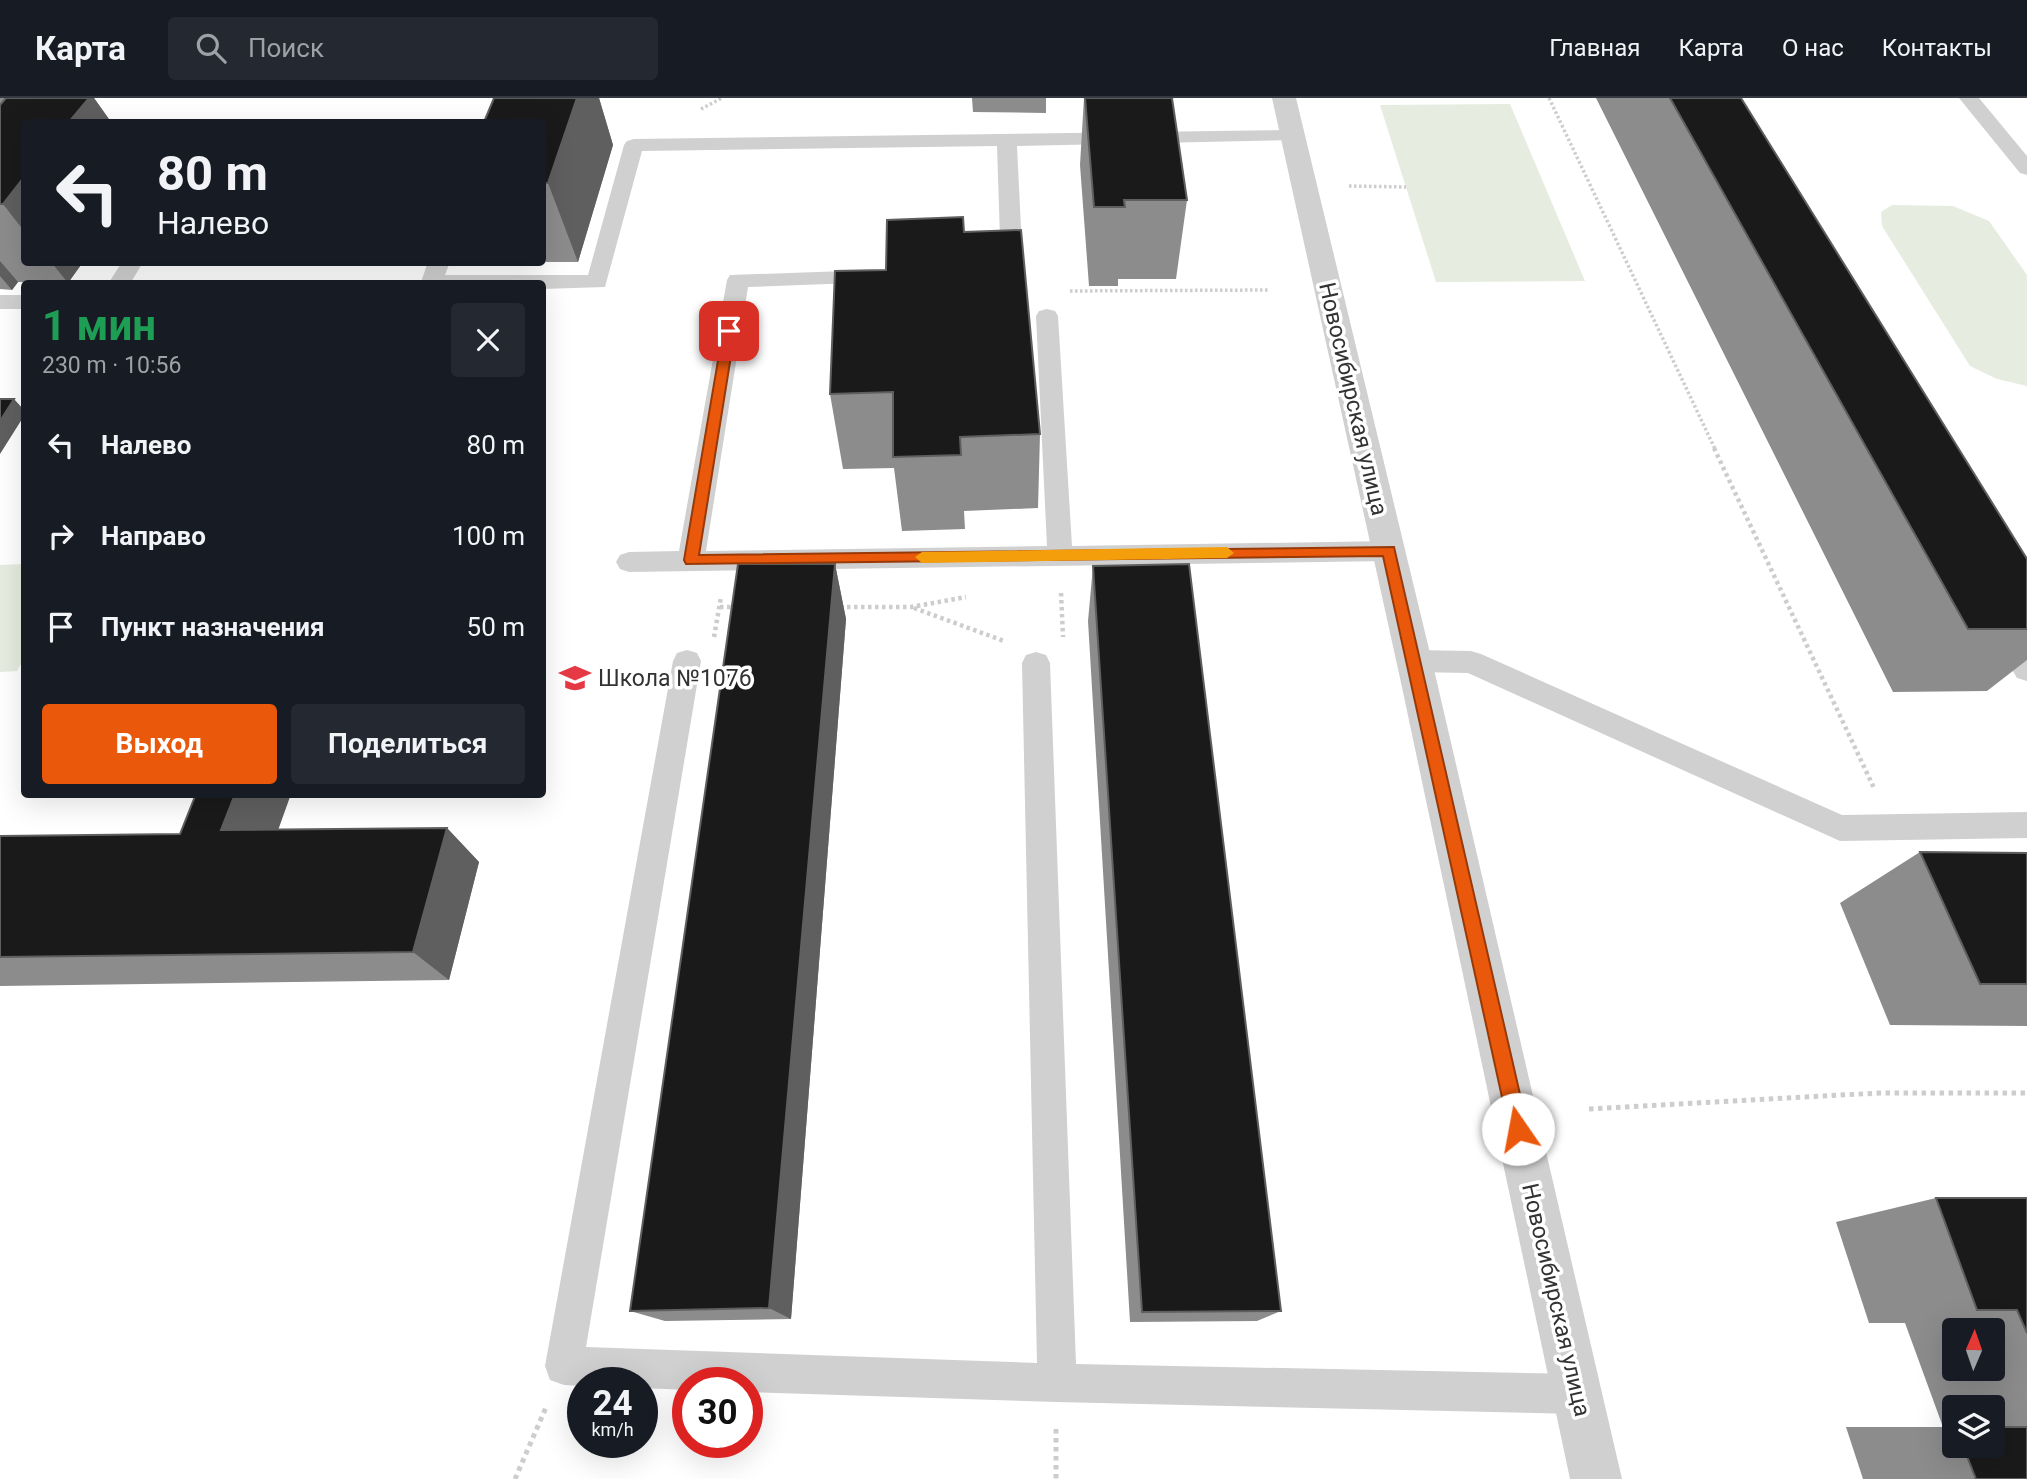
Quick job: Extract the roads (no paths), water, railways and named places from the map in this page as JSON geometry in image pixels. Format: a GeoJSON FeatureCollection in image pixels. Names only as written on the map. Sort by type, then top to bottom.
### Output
{"type":"FeatureCollection","features":[{"type":"Feature","properties":{"kind":"street","name":"Новосибирская улица"},"geometry":{"type":"LineString","coordinates":[[1284,98],[1415,661],[1596,1479]]}},
{"type":"Feature","properties":{"kind":"lane"},"geometry":{"type":"LineString","coordinates":[[1969,98],[2027,169]]}},
{"type":"Feature","properties":{"kind":"lane"},"geometry":{"type":"LineString","coordinates":[[546,282],[597,282],[634,145],[1292,136]]}},
{"type":"Feature","properties":{"kind":"lane"},"geometry":{"type":"LineString","coordinates":[[985,275],[1012,274],[1007,139]]}},
{"type":"Feature","properties":{"kind":"lane"},"geometry":{"type":"LineString","coordinates":[[691,560],[738,281],[888,277]]}},
{"type":"Feature","properties":{"kind":"lane"},"geometry":{"type":"LineString","coordinates":[[0,302],[21,302]]}},
{"type":"Feature","properties":{"kind":"lane"},"geometry":{"type":"LineString","coordinates":[[1047,316],[1060,555]]}},
{"type":"Feature","properties":{"kind":"lane"},"geometry":{"type":"LineString","coordinates":[[1212,525],[1216,553]]}},
{"type":"Feature","properties":{"kind":"lane"},"geometry":{"type":"LineString","coordinates":[[629,562],[1389,551]]}},
{"type":"Feature","properties":{"kind":"lane"},"geometry":{"type":"LineString","coordinates":[[1992,610],[2027,670]]}},
{"type":"Feature","properties":{"kind":"lane"},"geometry":{"type":"LineString","coordinates":[[700,654],[564,1366],[1057,1383],[1577,1394]]}},
{"type":"Feature","properties":{"kind":"lane"},"geometry":{"type":"LineString","coordinates":[[1025,654],[1057,1383]]}},
{"type":"Feature","properties":{"kind":"lane"},"geometry":{"type":"LineString","coordinates":[[1415,661],[1471,662],[1839,828],[2027,825]]}},
{"type":"Feature","properties":{"kind":"place","name":"Школа №1076"},"geometry":{"type":"Point","coordinates":[575,678]}}]}
